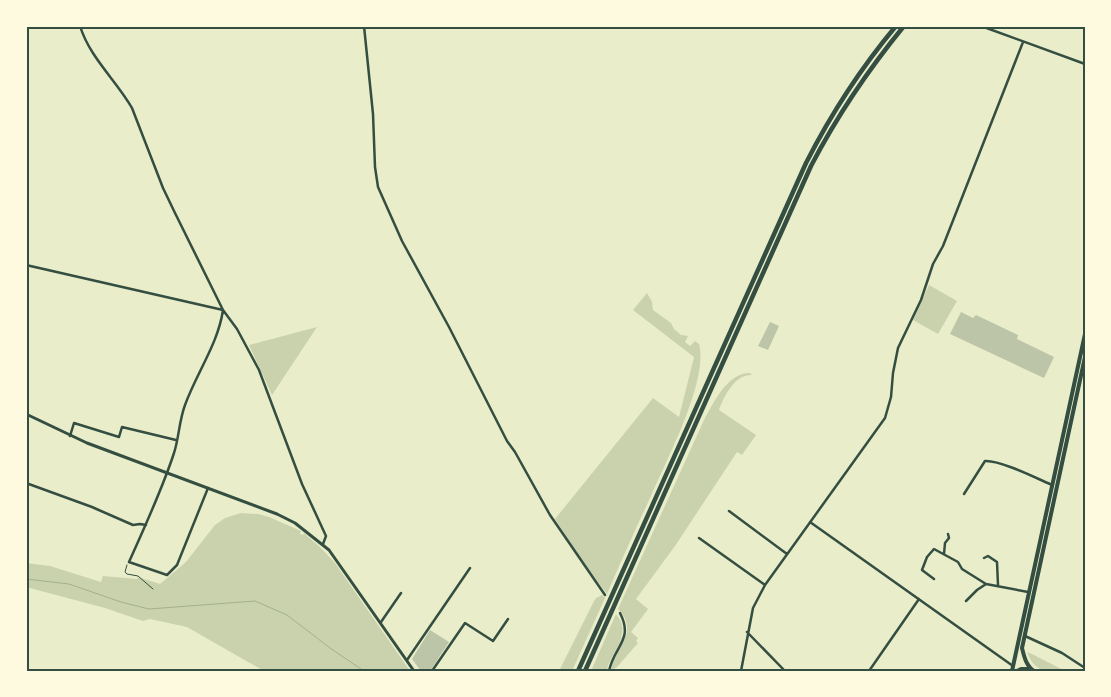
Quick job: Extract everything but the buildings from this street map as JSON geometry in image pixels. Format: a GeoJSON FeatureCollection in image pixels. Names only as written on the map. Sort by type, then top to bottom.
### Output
{"type":"FeatureCollection","features":[{"type":"Feature","properties":{"kind":"highway"},"geometry":{"type":"LineString","coordinates":[[578,671],[806,163],[844,96],[868,61],[896,26]]}},
{"type":"Feature","properties":{"kind":"highway"},"geometry":{"type":"LineString","coordinates":[[585,671],[811,166],[836,121],[858,87],[904,26]]}},
{"type":"Feature","properties":{"kind":"main road"},"geometry":{"type":"LineString","coordinates":[[1012,668],[1085,334]]}},
{"type":"Feature","properties":{"kind":"main road"},"geometry":{"type":"LineString","coordinates":[[1032,670],[1024,657],[1022,648],[1085,358]]}},
{"type":"Feature","properties":{"kind":"main road"},"geometry":{"type":"LineString","coordinates":[[1017,671],[1021,669],[1032,670]]}},
{"type":"Feature","properties":{"kind":"street"},"geometry":{"type":"LineString","coordinates":[[80,26],[90,50],[121,90],[132,108],[163,188],[223,310],[237,329],[259,370],[302,484],[326,536],[323,544]]}},
{"type":"Feature","properties":{"kind":"street"},"geometry":{"type":"LineString","coordinates":[[364,26],[373,114],[375,167],[378,187],[383,201],[506,441],[515,452],[550,516],[605,596]]}},
{"type":"Feature","properties":{"kind":"street"},"geometry":{"type":"LineString","coordinates":[[981,26],[1085,64]]}},
{"type":"Feature","properties":{"kind":"street"},"geometry":{"type":"LineString","coordinates":[[741,671],[753,608],[765,585],[885,418],[891,397],[898,348],[921,300],[933,264],[943,246],[1023,42]]}},
{"type":"Feature","properties":{"kind":"street"},"geometry":{"type":"LineString","coordinates":[[26,265],[223,310]]}},
{"type":"Feature","properties":{"kind":"street"},"geometry":{"type":"LineString","coordinates":[[208,488],[177,565],[167,575],[129,562],[167,473],[175,450],[177,433],[185,404],[213,346],[223,310]]}},
{"type":"Feature","properties":{"kind":"street"},"geometry":{"type":"LineString","coordinates":[[26,414],[70,436],[277,514],[296,523],[323,544],[381,622],[414,671]]}},
{"type":"Feature","properties":{"kind":"street"},"geometry":{"type":"LineString","coordinates":[[70,436],[74,423],[119,437],[122,427],[176,440]]}},
{"type":"Feature","properties":{"kind":"street"},"geometry":{"type":"LineString","coordinates":[[964,494],[987,460],[997,462],[1052,485]]}},
{"type":"Feature","properties":{"kind":"street"},"geometry":{"type":"LineString","coordinates":[[26,483],[99,510],[133,525],[146,525]]}},
{"type":"Feature","properties":{"kind":"street"},"geometry":{"type":"LineString","coordinates":[[728,512],[787,554]]}},
{"type":"Feature","properties":{"kind":"street"},"geometry":{"type":"LineString","coordinates":[[810,522],[1012,668]]}},
{"type":"Feature","properties":{"kind":"street"},"geometry":{"type":"LineString","coordinates":[[944,554],[945,543],[949,538],[948,534]]}},
{"type":"Feature","properties":{"kind":"street"},"geometry":{"type":"LineString","coordinates":[[699,538],[765,585]]}},
{"type":"Feature","properties":{"kind":"street"},"geometry":{"type":"LineString","coordinates":[[934,579],[922,571],[927,557],[934,549],[958,562],[964,571],[986,584],[1028,592]]}},
{"type":"Feature","properties":{"kind":"street"},"geometry":{"type":"LineString","coordinates":[[984,558],[988,556],[997,562],[998,585]]}},
{"type":"Feature","properties":{"kind":"street"},"geometry":{"type":"LineString","coordinates":[[407,660],[470,568]]}},
{"type":"Feature","properties":{"kind":"street"},"geometry":{"type":"LineString","coordinates":[[966,601],[976,590],[986,584]]}},
{"type":"Feature","properties":{"kind":"street"},"geometry":{"type":"LineString","coordinates":[[381,622],[401,593]]}},
{"type":"Feature","properties":{"kind":"street"},"geometry":{"type":"LineString","coordinates":[[869,671],[919,599]]}},
{"type":"Feature","properties":{"kind":"street"},"geometry":{"type":"LineString","coordinates":[[609,671],[610,665],[626,634],[625,624],[620,613]]}},
{"type":"Feature","properties":{"kind":"street"},"geometry":{"type":"LineString","coordinates":[[432,671],[465,622],[493,641],[508,619]]}},
{"type":"Feature","properties":{"kind":"street"},"geometry":{"type":"LineString","coordinates":[[747,632],[785,671]]}},
{"type":"Feature","properties":{"kind":"street"},"geometry":{"type":"LineString","coordinates":[[1025,636],[1062,653],[1085,668]]}},
{"type":"Feature","properties":{"kind":"path"},"geometry":{"type":"LineString","coordinates":[[129,562],[125,572],[138,576],[152,589]]}},
{"type":"Feature","properties":{"kind":"green space"},"geometry":{"type":"Polygon","coordinates":[[[929,285],[957,301],[938,334],[913,320],[929,285]]]}},
{"type":"Feature","properties":{"kind":"green space"},"geometry":{"type":"Polygon","coordinates":[[[647,293],[652,302],[653,310],[671,323],[674,329],[681,335],[688,336],[685,342],[690,346],[695,341],[699,344],[698,378],[675,442],[607,594],[575,551],[555,519],[653,398],[679,417],[694,357],[633,310],[647,293]]]}},
{"type":"Feature","properties":{"kind":"green space"},"geometry":{"type":"Polygon","coordinates":[[[317,327],[272,395],[249,345],[317,327]]]}},
{"type":"Feature","properties":{"kind":"green space"},"geometry":{"type":"Polygon","coordinates":[[[750,373],[752,375],[740,378],[735,382],[724,398],[719,410],[756,435],[742,455],[737,452],[675,546],[636,599],[648,609],[631,632],[638,638],[636,641],[638,643],[617,667],[611,671],[627,633],[626,620],[618,609],[704,420],[717,397],[728,383],[742,374],[750,373]]]}},
{"type":"Feature","properties":{"kind":"green space"},"geometry":{"type":"Polygon","coordinates":[[[241,513],[269,517],[301,531],[300,534],[303,535],[304,533],[321,548],[335,563],[410,671],[264,671],[187,627],[150,619],[143,621],[105,608],[26,587],[26,563],[50,566],[101,582],[103,576],[137,579],[138,577],[160,584],[186,562],[215,525],[225,518],[241,513]]]}},
{"type":"Feature","properties":{"kind":"green space"},"geometry":{"type":"Polygon","coordinates":[[[602,595],[605,598],[572,671],[559,671],[593,603],[596,598],[602,595]]]}},
{"type":"Feature","properties":{"kind":"green space"},"geometry":{"type":"Polygon","coordinates":[[[616,614],[622,627],[621,640],[608,665],[607,671],[591,671],[616,614]]]}},
{"type":"Feature","properties":{"kind":"green space"},"geometry":{"type":"Polygon","coordinates":[[[1027,652],[1065,671],[1047,671],[1038,667],[1030,659],[1027,652]]]}},
{"type":"Feature","properties":{"kind":"waterway"},"geometry":{"type":"LineString","coordinates":[[26,579],[69,584],[121,602],[149,609],[255,601],[287,615],[364,671]]}}]}
